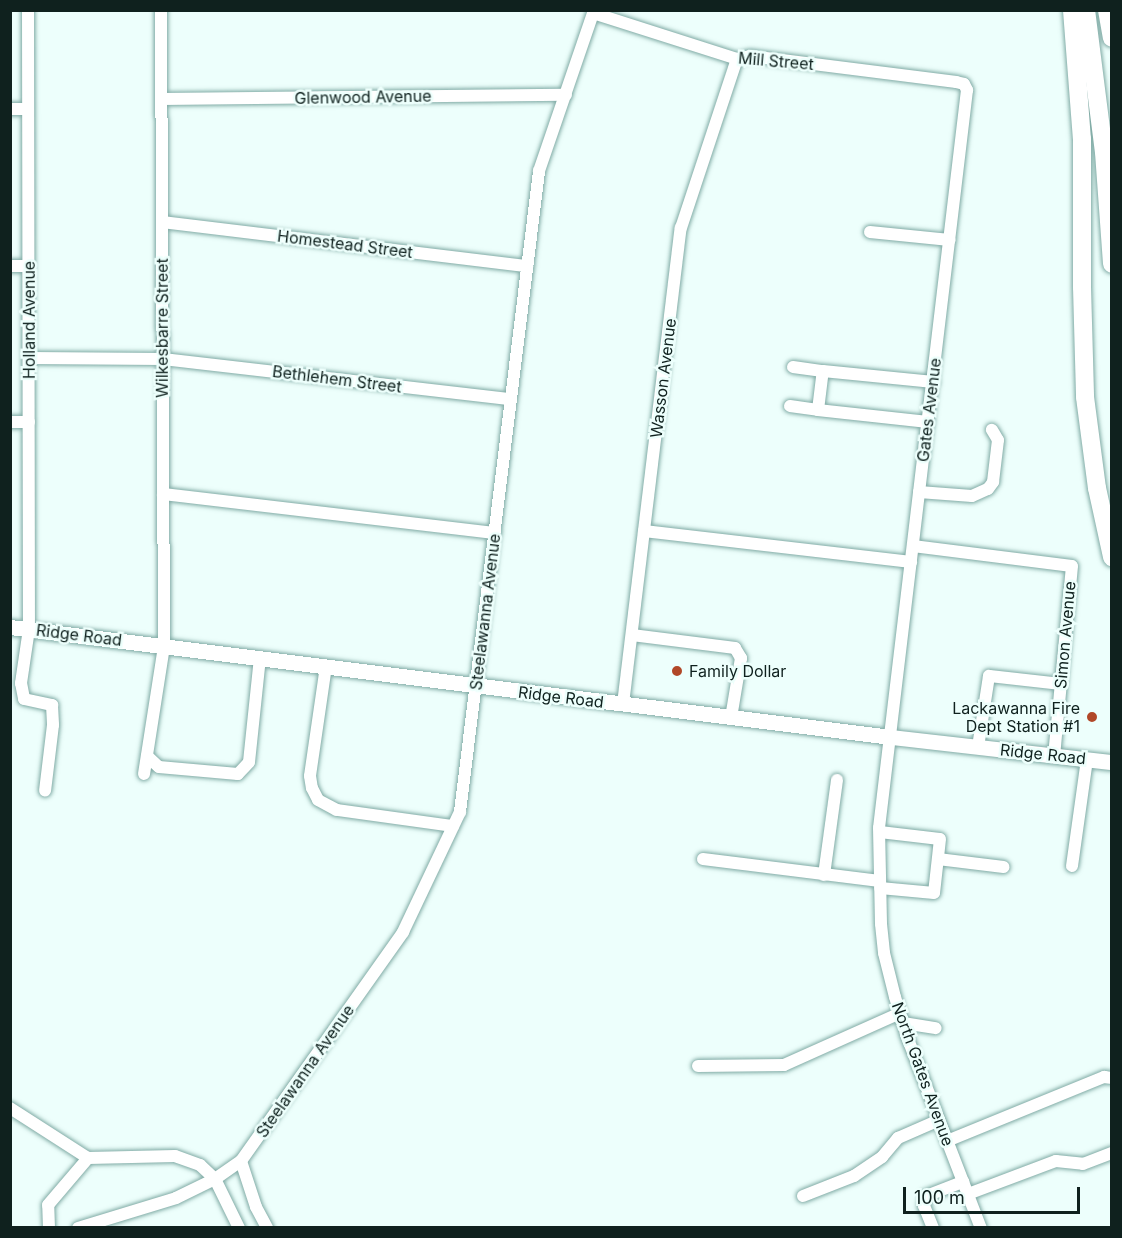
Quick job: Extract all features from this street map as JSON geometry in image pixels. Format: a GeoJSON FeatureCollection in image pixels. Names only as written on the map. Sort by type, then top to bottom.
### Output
{"type":"FeatureCollection","features":[{"type":"Feature","properties":{"kind":"highway"},"geometry":{"type":"LineString","coordinates":[[1072,10],[1082,139],[1082,287],[1086,397],[1097,488],[1112,557]]}},
{"type":"Feature","properties":{"kind":"highway"},"geometry":{"type":"LineString","coordinates":[[1086,10],[1104,152],[1112,264]]}},
{"type":"Feature","properties":{"kind":"highway"},"geometry":{"type":"LineString","coordinates":[[1107,10],[1112,38]]}},
{"type":"Feature","properties":{"kind":"main road","name":"Ridge Road"},"geometry":{"type":"LineString","coordinates":[[10,627],[732,718],[1112,762]]}},
{"type":"Feature","properties":{"kind":"street","name":"Holland Avenue"},"geometry":{"type":"LineString","coordinates":[[28,10],[29,629],[21,683],[24,699],[52,705],[53,725],[45,791]]}},
{"type":"Feature","properties":{"kind":"street","name":"Wilkesbarre Street"},"geometry":{"type":"LineString","coordinates":[[144,774],[164,646],[161,10]]}},
{"type":"Feature","properties":{"kind":"street","name":"Mill Street"},"geometry":{"type":"LineString","coordinates":[[594,12],[737,59],[750,56],[964,84]]}},
{"type":"Feature","properties":{"kind":"street","name":"Steelawanna Avenue"},"geometry":{"type":"LineString","coordinates":[[241,1161],[403,932],[460,812],[539,171],[594,12]]}},
{"type":"Feature","properties":{"kind":"street","name":"Wasson Avenue"},"geometry":{"type":"LineString","coordinates":[[623,704],[681,228],[737,59]]}},
{"type":"Feature","properties":{"kind":"street","name":"Gates Avenue"},"geometry":{"type":"LineString","coordinates":[[891,737],[967,94],[964,84]]}},
{"type":"Feature","properties":{"kind":"street","name":"Glenwood Avenue"},"geometry":{"type":"LineString","coordinates":[[161,99],[566,95]]}},
{"type":"Feature","properties":{"kind":"street"},"geometry":{"type":"LineString","coordinates":[[10,109],[28,109]]}},
{"type":"Feature","properties":{"kind":"street","name":"Homestead Street"},"geometry":{"type":"LineString","coordinates":[[162,222],[527,266]]}},
{"type":"Feature","properties":{"kind":"street"},"geometry":{"type":"LineString","coordinates":[[870,232],[950,240]]}},
{"type":"Feature","properties":{"kind":"street"},"geometry":{"type":"LineString","coordinates":[[10,266],[28,266]]}},
{"type":"Feature","properties":{"kind":"street","name":"Bethlehem Street"},"geometry":{"type":"LineString","coordinates":[[28,358],[163,359],[511,399]]}},
{"type":"Feature","properties":{"kind":"street"},"geometry":{"type":"LineString","coordinates":[[793,367],[933,382]]}},
{"type":"Feature","properties":{"kind":"street"},"geometry":{"type":"LineString","coordinates":[[818,410],[823,371]]}},
{"type":"Feature","properties":{"kind":"street"},"geometry":{"type":"LineString","coordinates":[[790,406],[928,422]]}},
{"type":"Feature","properties":{"kind":"street"},"geometry":{"type":"LineString","coordinates":[[10,422],[29,422]]}},
{"type":"Feature","properties":{"kind":"street"},"geometry":{"type":"LineString","coordinates":[[919,492],[972,496],[988,489],[993,482],[998,440],[992,430]]}},
{"type":"Feature","properties":{"kind":"street"},"geometry":{"type":"LineString","coordinates":[[164,494],[495,532]]}},
{"type":"Feature","properties":{"kind":"street"},"geometry":{"type":"LineString","coordinates":[[644,531],[911,562]]}},
{"type":"Feature","properties":{"kind":"street","name":"Simon Avenue"},"geometry":{"type":"LineString","coordinates":[[913,546],[1072,566],[1054,755]]}},
{"type":"Feature","properties":{"kind":"street"},"geometry":{"type":"LineString","coordinates":[[632,635],[735,648],[741,658],[732,718]]}},
{"type":"Feature","properties":{"kind":"street"},"geometry":{"type":"LineString","coordinates":[[147,756],[159,767],[238,774],[249,762],[260,658]]}},
{"type":"Feature","properties":{"kind":"street"},"geometry":{"type":"LineString","coordinates":[[326,666],[310,776],[312,788],[318,800],[336,810],[453,826]]}},
{"type":"Feature","properties":{"kind":"street"},"geometry":{"type":"LineString","coordinates":[[978,747],[989,676],[1060,684]]}},
{"type":"Feature","properties":{"kind":"street","name":"North Gates Avenue"},"geometry":{"type":"LineString","coordinates":[[891,737],[883,786],[880,832],[884,953],[901,1018],[981,1227]]}},
{"type":"Feature","properties":{"kind":"street"},"geometry":{"type":"LineString","coordinates":[[1072,866],[1087,759]]}},
{"type":"Feature","properties":{"kind":"street"},"geometry":{"type":"LineString","coordinates":[[824,875],[837,780]]}},
{"type":"Feature","properties":{"kind":"street"},"geometry":{"type":"LineString","coordinates":[[703,859],[934,892],[940,839],[880,832]]}},
{"type":"Feature","properties":{"kind":"street"},"geometry":{"type":"LineString","coordinates":[[938,859],[1004,867]]}},
{"type":"Feature","properties":{"kind":"street"},"geometry":{"type":"LineString","coordinates":[[698,1066],[784,1065],[901,1018],[936,1028]]}},
{"type":"Feature","properties":{"kind":"street"},"geometry":{"type":"LineString","coordinates":[[947,1141],[1104,1077],[1112,1078]]}},
{"type":"Feature","properties":{"kind":"street"},"geometry":{"type":"LineString","coordinates":[[10,1108],[88,1158],[175,1156],[200,1165],[215,1179],[239,1227]]}},
{"type":"Feature","properties":{"kind":"street"},"geometry":{"type":"LineString","coordinates":[[803,1196],[854,1176],[882,1157],[898,1138],[939,1120]]}},
{"type":"Feature","properties":{"kind":"street"},"geometry":{"type":"LineString","coordinates":[[968,1194],[1056,1161],[1083,1164],[1112,1153]]}},
{"type":"Feature","properties":{"kind":"street"},"geometry":{"type":"LineString","coordinates":[[50,1227],[48,1205],[88,1158]]}},
{"type":"Feature","properties":{"kind":"street"},"geometry":{"type":"LineString","coordinates":[[78,1227],[176,1198],[215,1179],[241,1161],[256,1207],[267,1227]]}},
{"type":"Feature","properties":{"kind":"street"},"geometry":{"type":"LineString","coordinates":[[933,1227],[924,1206],[926,1196],[963,1182]]}},
{"type":"Feature","properties":{"kind":"place","name":"Family Dollar"},"geometry":{"type":"Point","coordinates":[677,671]}},
{"type":"Feature","properties":{"kind":"place","name":"Lackawanna Fire Dept Station #1"},"geometry":{"type":"Point","coordinates":[1092,717]}}]}
